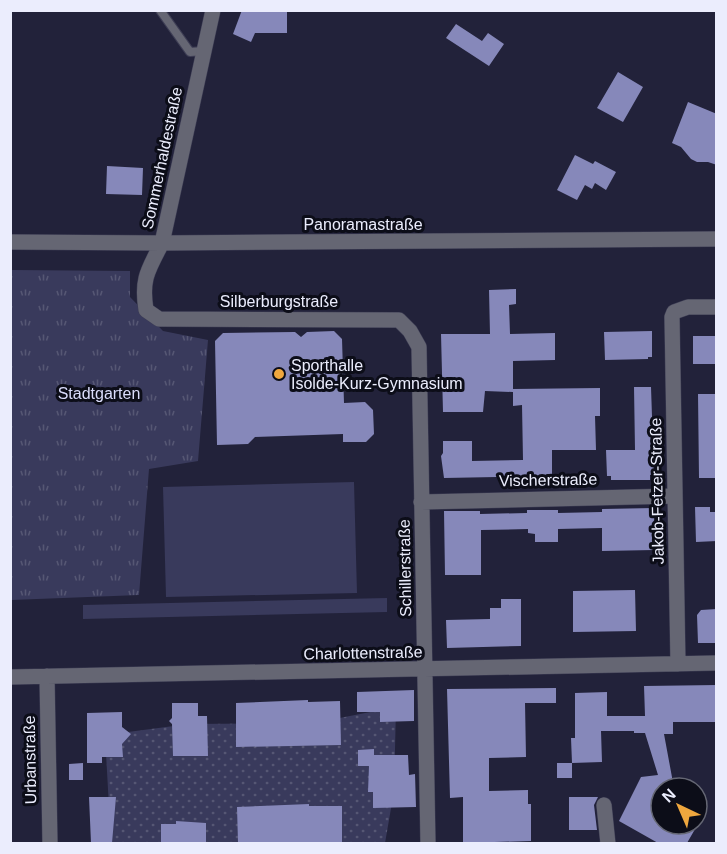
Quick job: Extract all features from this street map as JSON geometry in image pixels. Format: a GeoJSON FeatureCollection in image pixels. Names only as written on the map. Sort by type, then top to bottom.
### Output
{"type":"FeatureCollection","features":[{"type":"Feature","properties":{"kind":"street","name":"Sommerhaldestraße"},"geometry":{"type":"LineString","coordinates":[[146,310],[143,291],[148,270],[162,243],[213,10]]}},
{"type":"Feature","properties":{"kind":"street","name":"Panoramastraße"},"geometry":{"type":"LineString","coordinates":[[10,242],[717,239]]}},
{"type":"Feature","properties":{"kind":"street","name":"Jakob-Fetzer-Straße"},"geometry":{"type":"LineString","coordinates":[[678,664],[672,317],[674,312],[688,307],[717,307]]}},
{"type":"Feature","properties":{"kind":"street","name":"Silberburgstraße"},"geometry":{"type":"LineString","coordinates":[[146,310],[159,319],[399,320],[410,331]]}},
{"type":"Feature","properties":{"kind":"street","name":"Schillerstraße"},"geometry":{"type":"LineString","coordinates":[[410,331],[419,347],[428,843]]}},
{"type":"Feature","properties":{"kind":"street","name":"Vischerstraße"},"geometry":{"type":"LineString","coordinates":[[421,502],[675,496]]}},
{"type":"Feature","properties":{"kind":"street","name":"Charlottenstraße"},"geometry":{"type":"LineString","coordinates":[[10,677],[717,663]]}},
{"type":"Feature","properties":{"kind":"street","name":"Urbanstraße"},"geometry":{"type":"LineString","coordinates":[[47,676],[50,843]]}},
{"type":"Feature","properties":{"kind":"street"},"geometry":{"type":"LineString","coordinates":[[604,805],[609,843]]}},
{"type":"Feature","properties":{"kind":"lane"},"geometry":{"type":"LineString","coordinates":[[160,10],[189,52],[204,51]]}},
{"type":"Feature","properties":{"kind":"green space","name":"Stadtgarten"},"geometry":{"type":"Polygon","coordinates":[[[10,270],[130,271],[130,297],[163,331],[208,340],[198,461],[149,469],[139,595],[11,600],[10,270]]]}},
{"type":"Feature","properties":{"kind":"green space"},"geometry":{"type":"Polygon","coordinates":[[[354,482],[357,593],[166,597],[163,487],[354,482]]]}},
{"type":"Feature","properties":{"kind":"green space"},"geometry":{"type":"Polygon","coordinates":[[[387,598],[387,612],[83,619],[83,605],[387,598]]]}},
{"type":"Feature","properties":{"kind":"green space"},"geometry":{"type":"Polygon","coordinates":[[[396,707],[394,791],[385,843],[111,843],[105,735],[189,724],[314,723],[396,707]]]}},
{"type":"Feature","properties":{"kind":"building"},"geometry":{"type":"Polygon","coordinates":[[[242,10],[287,10],[287,33],[255,33],[251,42],[233,34],[242,10]]]}},
{"type":"Feature","properties":{"kind":"building"},"geometry":{"type":"Polygon","coordinates":[[[456,24],[482,41],[488,33],[504,44],[489,66],[446,38],[456,24]]]}},
{"type":"Feature","properties":{"kind":"building"},"geometry":{"type":"Polygon","coordinates":[[[618,72],[643,87],[623,122],[597,108],[618,72]]]}},
{"type":"Feature","properties":{"kind":"building"},"geometry":{"type":"Polygon","coordinates":[[[688,102],[717,114],[717,165],[697,162],[691,159],[681,147],[672,143],[688,102]]]}},
{"type":"Feature","properties":{"kind":"building"},"geometry":{"type":"Polygon","coordinates":[[[575,155],[593,164],[595,161],[616,172],[606,190],[595,183],[592,189],[585,185],[577,200],[557,190],[575,155]]]}},
{"type":"Feature","properties":{"kind":"building"},"geometry":{"type":"Polygon","coordinates":[[[107,166],[143,168],[142,195],[106,194],[107,166]]]}},
{"type":"Feature","properties":{"kind":"building"},"geometry":{"type":"Polygon","coordinates":[[[516,289],[516,304],[509,305],[510,334],[555,333],[555,360],[513,361],[513,392],[485,391],[483,412],[443,412],[441,334],[490,334],[489,290],[516,289]]]}},
{"type":"Feature","properties":{"kind":"building","name":"Sporthalle Isolde-Kurz-Gymnasium"},"geometry":{"type":"Polygon","coordinates":[[[334,331],[342,339],[344,403],[365,402],[373,410],[374,434],[366,442],[343,442],[343,434],[255,437],[248,444],[217,445],[215,341],[223,333],[295,332],[301,337],[307,332],[334,331]]]}},
{"type":"Feature","properties":{"kind":"building"},"geometry":{"type":"Polygon","coordinates":[[[652,331],[652,357],[605,360],[604,332],[652,331]]]}},
{"type":"Feature","properties":{"kind":"building"},"geometry":{"type":"Polygon","coordinates":[[[693,336],[717,336],[717,364],[693,364],[693,336]]]}},
{"type":"Feature","properties":{"kind":"building"},"geometry":{"type":"Polygon","coordinates":[[[634,387],[651,387],[654,475],[650,475],[650,480],[611,480],[611,476],[607,476],[606,450],[635,450],[634,387]]]}},
{"type":"Feature","properties":{"kind":"building"},"geometry":{"type":"Polygon","coordinates":[[[600,388],[600,416],[595,416],[596,450],[552,450],[552,476],[444,478],[441,456],[443,441],[472,441],[472,461],[523,460],[522,405],[513,406],[513,389],[600,388]]]}},
{"type":"Feature","properties":{"kind":"building"},"geometry":{"type":"Polygon","coordinates":[[[698,394],[717,394],[717,478],[699,478],[698,394]]]}},
{"type":"Feature","properties":{"kind":"building"},"geometry":{"type":"Polygon","coordinates":[[[695,507],[710,507],[710,512],[717,512],[717,541],[696,542],[695,507]]]}},
{"type":"Feature","properties":{"kind":"building"},"geometry":{"type":"Polygon","coordinates":[[[654,508],[654,550],[602,551],[602,528],[558,529],[558,542],[535,542],[535,534],[528,533],[528,529],[481,530],[481,575],[445,575],[444,511],[480,511],[480,514],[558,510],[558,513],[654,508]]]}},
{"type":"Feature","properties":{"kind":"building"},"geometry":{"type":"Polygon","coordinates":[[[635,590],[636,631],[573,632],[573,591],[635,590]]]}},
{"type":"Feature","properties":{"kind":"building"},"geometry":{"type":"Polygon","coordinates":[[[501,599],[521,599],[521,646],[447,648],[446,620],[490,619],[490,608],[501,608],[501,599]]]}},
{"type":"Feature","properties":{"kind":"building"},"geometry":{"type":"Polygon","coordinates":[[[717,609],[717,643],[698,643],[697,615],[701,610],[717,609]]]}},
{"type":"Feature","properties":{"kind":"building"},"geometry":{"type":"Polygon","coordinates":[[[717,685],[717,722],[673,722],[673,734],[664,734],[672,776],[650,776],[658,775],[645,733],[634,733],[634,731],[601,731],[602,762],[572,763],[571,738],[575,738],[575,693],[607,692],[607,716],[645,716],[644,686],[717,685]]]}},
{"type":"Feature","properties":{"kind":"building"},"geometry":{"type":"Polygon","coordinates":[[[556,688],[556,703],[525,703],[526,757],[489,758],[489,791],[528,790],[528,804],[531,804],[531,841],[463,843],[463,797],[450,798],[447,689],[556,688]]]}},
{"type":"Feature","properties":{"kind":"building"},"geometry":{"type":"Polygon","coordinates":[[[414,690],[414,721],[380,722],[380,712],[357,712],[357,692],[414,690]]]}},
{"type":"Feature","properties":{"kind":"building"},"geometry":{"type":"Polygon","coordinates":[[[308,700],[308,702],[340,701],[341,745],[236,747],[236,703],[308,700]]]}},
{"type":"Feature","properties":{"kind":"building"},"geometry":{"type":"Polygon","coordinates":[[[172,703],[198,703],[198,716],[207,716],[208,756],[173,756],[172,724],[169,721],[172,718],[172,703]]]}},
{"type":"Feature","properties":{"kind":"building"},"geometry":{"type":"Polygon","coordinates":[[[122,712],[122,727],[131,734],[122,744],[123,757],[102,757],[102,763],[87,763],[87,713],[122,712]]]}},
{"type":"Feature","properties":{"kind":"building"},"geometry":{"type":"Polygon","coordinates":[[[374,749],[374,755],[408,755],[409,775],[415,774],[416,807],[373,808],[373,792],[368,792],[369,766],[358,766],[358,750],[374,749]]]}},
{"type":"Feature","properties":{"kind":"building"},"geometry":{"type":"Polygon","coordinates":[[[83,763],[83,780],[69,780],[69,764],[83,763]]]}},
{"type":"Feature","properties":{"kind":"building"},"geometry":{"type":"Polygon","coordinates":[[[557,763],[572,763],[572,778],[557,778],[557,763]]]}},
{"type":"Feature","properties":{"kind":"building"},"geometry":{"type":"Polygon","coordinates":[[[649,776],[649,836],[691,836],[687,843],[658,843],[619,821],[641,777],[649,776]]]}},
{"type":"Feature","properties":{"kind":"building"},"geometry":{"type":"Polygon","coordinates":[[[89,797],[116,797],[112,843],[91,843],[89,797]]]}},
{"type":"Feature","properties":{"kind":"building"},"geometry":{"type":"Polygon","coordinates":[[[569,797],[598,797],[594,805],[597,830],[569,830],[569,797]]]}},
{"type":"Feature","properties":{"kind":"building"},"geometry":{"type":"Polygon","coordinates":[[[309,804],[309,806],[342,806],[342,843],[238,843],[237,807],[309,804]]]}},
{"type":"Feature","properties":{"kind":"building"},"geometry":{"type":"Polygon","coordinates":[[[176,821],[206,823],[206,843],[161,843],[161,824],[176,824],[176,821]]]}},
{"type":"Feature","properties":{"kind":"place","name":"Sporthalle Isolde-Kurz-Gymnasium"},"geometry":{"type":"Point","coordinates":[279,374]}}]}
